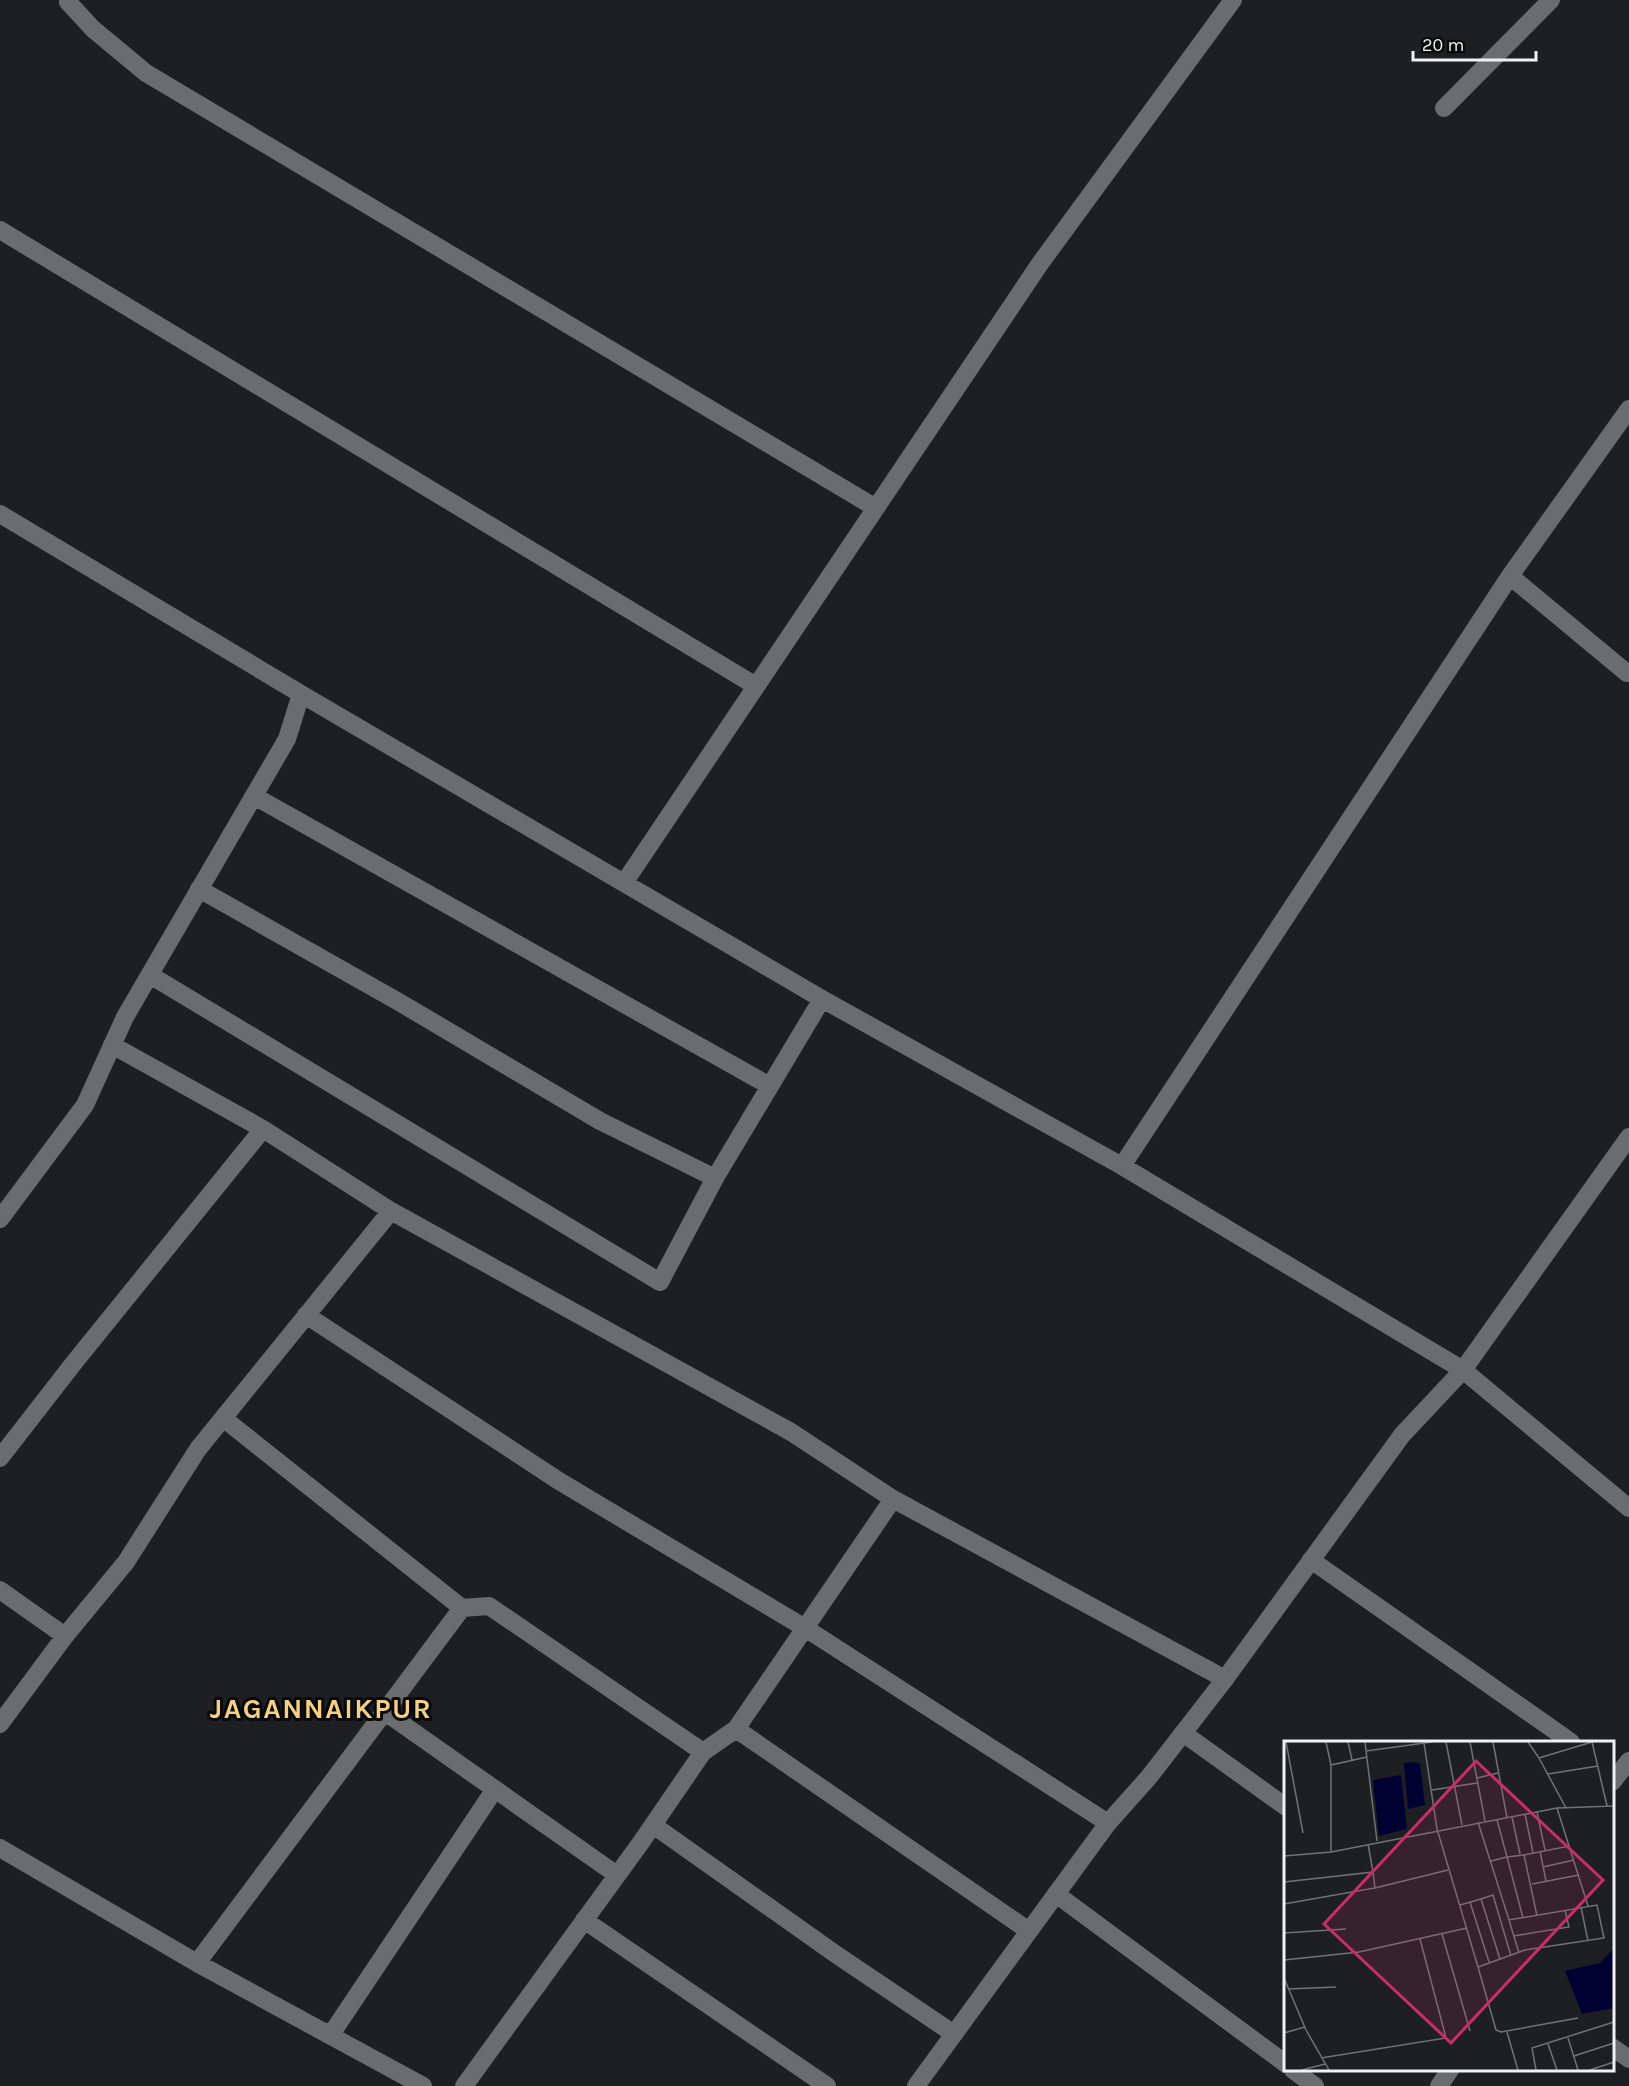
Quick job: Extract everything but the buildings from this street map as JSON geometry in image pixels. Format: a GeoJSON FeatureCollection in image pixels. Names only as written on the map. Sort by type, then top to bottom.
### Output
{"type":"FeatureCollection","features":[{"type":"Feature","properties":{"kind":"street"},"geometry":{"type":"LineString","coordinates":[[69,0],[68,2],[93,29],[146,74],[876,508]]}},
{"type":"Feature","properties":{"kind":"street"},"geometry":{"type":"LineString","coordinates":[[624,883],[1039,266],[1233,0]]}},
{"type":"Feature","properties":{"kind":"street"},"geometry":{"type":"LineString","coordinates":[[1444,108],[1551,0]]}},
{"type":"Feature","properties":{"kind":"street"},"geometry":{"type":"LineString","coordinates":[[0,230],[756,686]]}},
{"type":"Feature","properties":{"kind":"street"},"geometry":{"type":"LineString","coordinates":[[1122,1166],[1510,576],[1629,409]]}},
{"type":"Feature","properties":{"kind":"street"},"geometry":{"type":"LineString","coordinates":[[0,514],[301,694],[822,999],[1122,1166],[1463,1370],[1629,1508]]}},
{"type":"Feature","properties":{"kind":"street"},"geometry":{"type":"LineString","coordinates":[[1510,576],[1628,672]]}},
{"type":"Feature","properties":{"kind":"street"},"geometry":{"type":"LineString","coordinates":[[0,1219],[85,1105],[125,1017],[287,739],[301,694]]}},
{"type":"Feature","properties":{"kind":"street"},"geometry":{"type":"LineString","coordinates":[[254,796],[770,1086]]}},
{"type":"Feature","properties":{"kind":"street"},"geometry":{"type":"LineString","coordinates":[[199,889],[399,1002],[600,1121],[715,1178]]}},
{"type":"Feature","properties":{"kind":"street"},"geometry":{"type":"LineString","coordinates":[[150,975],[660,1282],[715,1178],[822,999]]}},
{"type":"Feature","properties":{"kind":"street"},"geometry":{"type":"LineString","coordinates":[[112,1045],[263,1129],[391,1210],[791,1431],[893,1499],[1225,1679]]}},
{"type":"Feature","properties":{"kind":"street"},"geometry":{"type":"LineString","coordinates":[[0,1458],[263,1129]]}},
{"type":"Feature","properties":{"kind":"street"},"geometry":{"type":"LineString","coordinates":[[916,2086],[1108,1823],[1149,1777],[1225,1679],[1402,1435],[1463,1370],[1629,1137]]}},
{"type":"Feature","properties":{"kind":"street"},"geometry":{"type":"LineString","coordinates":[[0,1724],[65,1636],[126,1562],[198,1449],[391,1210]]}},
{"type":"Feature","properties":{"kind":"street"},"geometry":{"type":"LineString","coordinates":[[306,1315],[559,1481],[805,1628],[1108,1823]]}},
{"type":"Feature","properties":{"kind":"street"},"geometry":{"type":"LineString","coordinates":[[223,1418],[462,1608],[489,1606],[703,1752]]}},
{"type":"Feature","properties":{"kind":"street"},"geometry":{"type":"LineString","coordinates":[[464,2086],[653,1825],[703,1752],[736,1730],[893,1499]]}},
{"type":"Feature","properties":{"kind":"street"},"geometry":{"type":"LineString","coordinates":[[1311,1560],[1568,1741]]}},
{"type":"Feature","properties":{"kind":"street"},"geometry":{"type":"LineString","coordinates":[[0,1590],[65,1636]]}},
{"type":"Feature","properties":{"kind":"street"},"geometry":{"type":"LineString","coordinates":[[198,1963],[462,1608]]}},
{"type":"Feature","properties":{"kind":"street"},"geometry":{"type":"LineString","coordinates":[[385,1712],[617,1875]]}},
{"type":"Feature","properties":{"kind":"street"},"geometry":{"type":"LineString","coordinates":[[736,1730],[1029,1931]]}},
{"type":"Feature","properties":{"kind":"street"},"geometry":{"type":"LineString","coordinates":[[1183,1733],[1284,1806]]}},
{"type":"Feature","properties":{"kind":"street"},"geometry":{"type":"LineString","coordinates":[[1618,1778],[1629,1761]]}},
{"type":"Feature","properties":{"kind":"street"},"geometry":{"type":"LineString","coordinates":[[329,2034],[336,2027],[495,1789]]}},
{"type":"Feature","properties":{"kind":"street"},"geometry":{"type":"LineString","coordinates":[[653,1825],[834,1953],[954,2034]]}},
{"type":"Feature","properties":{"kind":"street"},"geometry":{"type":"LineString","coordinates":[[0,1848],[198,1963],[423,2086]]}},
{"type":"Feature","properties":{"kind":"street"},"geometry":{"type":"LineString","coordinates":[[1056,1894],[1284,2063]]}},
{"type":"Feature","properties":{"kind":"street"},"geometry":{"type":"LineString","coordinates":[[585,1920],[827,2086]]}},
{"type":"Feature","properties":{"kind":"street"},"geometry":{"type":"LineString","coordinates":[[1614,2048],[1629,2059]]}},
{"type":"Feature","properties":{"kind":"street"},"geometry":{"type":"LineString","coordinates":[[1294,2071],[1315,2086]]}},
{"type":"Feature","properties":{"kind":"street"},"geometry":{"type":"LineString","coordinates":[[1439,2086],[1449,2071]]}},
{"type":"Feature","properties":{"kind":"district","name":"JAGANNAIKPUR"},"geometry":{"type":"Point","coordinates":[321,1708]}}]}
